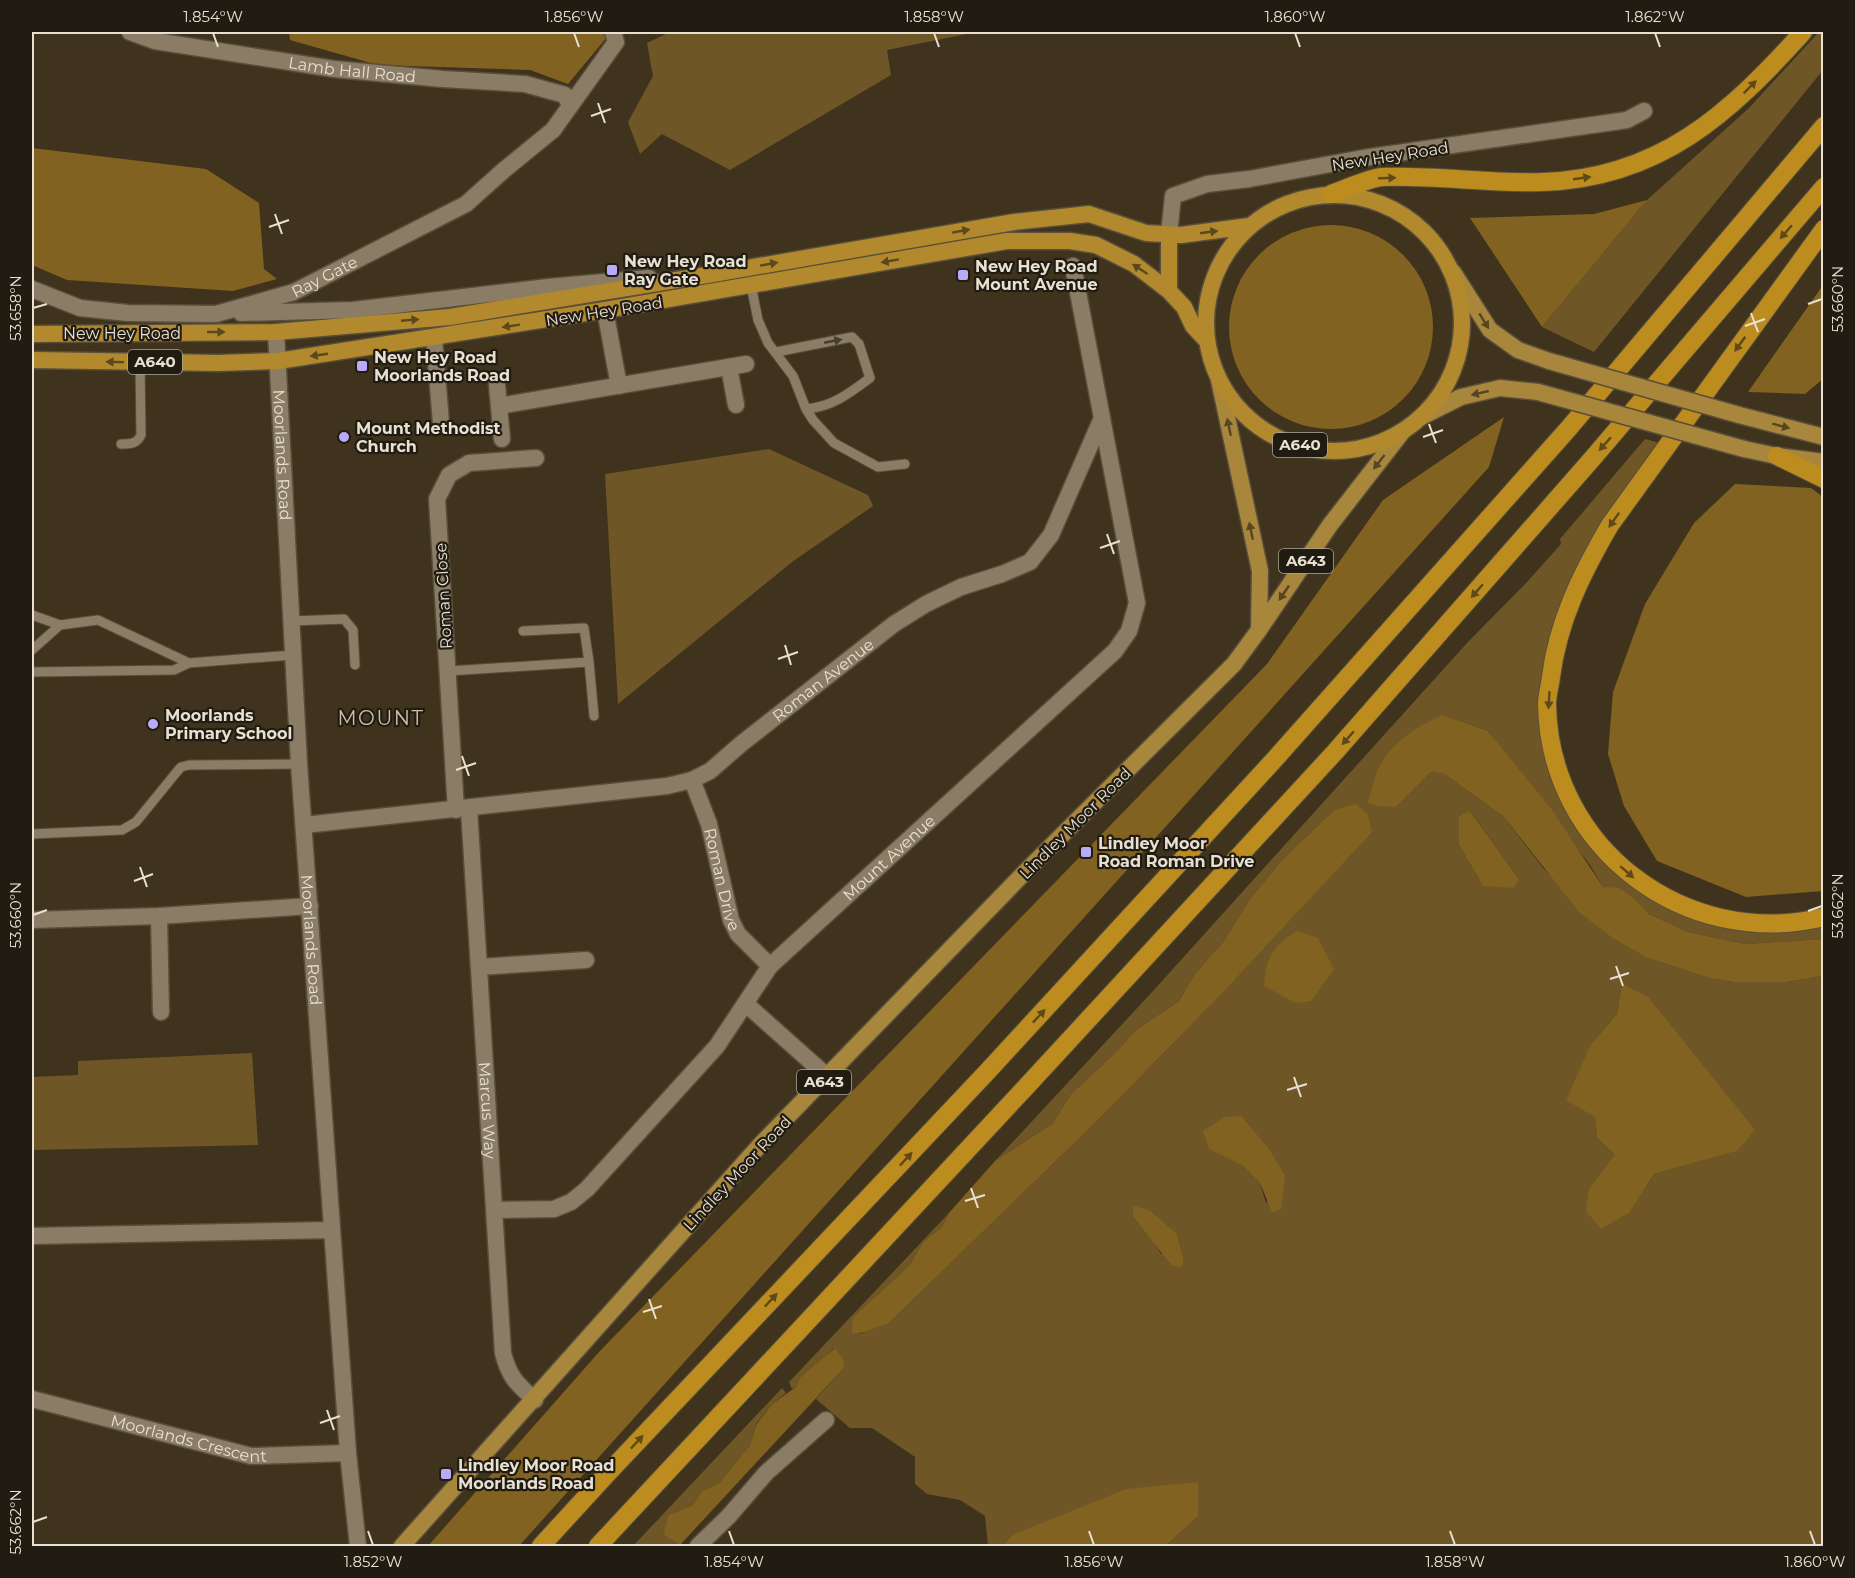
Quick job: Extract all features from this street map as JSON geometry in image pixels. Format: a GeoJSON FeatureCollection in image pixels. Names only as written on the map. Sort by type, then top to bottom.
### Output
{"type":"FeatureCollection","features":[{"type":"Feature","properties":{"kind":"highway"},"geometry":{"type":"LineString","coordinates":[[1331,194],[1381,177],[1543,182],[1587,178],[1633,165],[1676,146],[1708,124],[1746,92],[1803,32]]}},
{"type":"Feature","properties":{"kind":"highway"},"geometry":{"type":"LineString","coordinates":[[541,1546],[987,1072],[1274,760],[1569,428],[1824,126]]}},
{"type":"Feature","properties":{"kind":"highway"},"geometry":{"type":"LineString","coordinates":[[598,1546],[1335,752],[1600,450],[1824,187]]}},
{"type":"Feature","properties":{"kind":"highway","name":"A640"},"geometry":{"type":"LineString","coordinates":[[1331,194],[1380,202],[1410,218],[1434,242],[1453,272],[1463,320],[1459,355],[1443,391],[1421,417],[1403,431],[1366,447],[1324,451],[1289,443],[1260,428],[1237,407],[1219,380],[1207,341],[1206,313],[1210,289],[1218,268],[1249,226],[1276,208],[1302,198],[1331,194]]}},
{"type":"Feature","properties":{"kind":"highway","name":"New Hey Road"},"geometry":{"type":"LineString","coordinates":[[32,333],[276,332],[450,316],[713,274],[1014,222],[1089,214],[1146,233],[1181,235],[1249,226]]}},
{"type":"Feature","properties":{"kind":"highway"},"geometry":{"type":"LineString","coordinates":[[1824,229],[1610,525],[1589,561],[1569,604],[1554,653],[1547,704],[1551,743],[1560,774],[1572,802],[1589,830],[1611,857],[1637,881],[1661,896],[1696,912],[1730,921],[1763,925],[1802,923],[1824,917]]}},
{"type":"Feature","properties":{"kind":"highway"},"geometry":{"type":"LineString","coordinates":[[1169,234],[1169,291]]}},
{"type":"Feature","properties":{"kind":"highway","name":"New Hey Road"},"geometry":{"type":"LineString","coordinates":[[32,360],[218,363],[278,361],[605,310],[1007,241],[1070,241],[1096,245],[1134,264],[1169,291],[1184,307],[1193,326],[1207,341]]}},
{"type":"Feature","properties":{"kind":"highway"},"geometry":{"type":"LineString","coordinates":[[1777,456],[1824,479]]}},
{"type":"Feature","properties":{"kind":"main road","name":"A640"},"geometry":{"type":"LineString","coordinates":[[1453,272],[1490,330],[1518,350],[1549,361],[1824,437]]}},
{"type":"Feature","properties":{"kind":"main road","name":"A643"},"geometry":{"type":"LineString","coordinates":[[1219,380],[1260,571],[1259,630]]}},
{"type":"Feature","properties":{"kind":"main road","name":"A640"},"geometry":{"type":"LineString","coordinates":[[1421,417],[1461,397],[1500,388],[1538,392],[1744,449],[1824,462]]}},
{"type":"Feature","properties":{"kind":"main road","name":"Lindley Moor Road"},"geometry":{"type":"LineString","coordinates":[[402,1546],[535,1400],[760,1145],[1028,869],[1234,663],[1330,525],[1403,431]]}},
{"type":"Feature","properties":{"kind":"street","name":"Lamb Hall Road"},"geometry":{"type":"LineString","coordinates":[[130,32],[155,41],[334,69],[525,84],[565,95],[570,105]]}},
{"type":"Feature","properties":{"kind":"street","name":"Ray Gate"},"geometry":{"type":"LineString","coordinates":[[32,290],[80,308],[128,313],[216,314],[294,291],[466,204],[553,129],[616,42],[613,32]]}},
{"type":"Feature","properties":{"kind":"street","name":"New Hey Road"},"geometry":{"type":"LineString","coordinates":[[1169,234],[1173,196],[1207,184],[1249,179],[1363,158],[1627,120],[1644,111]]}},
{"type":"Feature","properties":{"kind":"street"},"geometry":{"type":"LineString","coordinates":[[1073,266],[1101,418]]}},
{"type":"Feature","properties":{"kind":"street","name":"New Hey Road"},"geometry":{"type":"LineString","coordinates":[[216,314],[352,310],[548,287],[713,274]]}},
{"type":"Feature","properties":{"kind":"street"},"geometry":{"type":"LineString","coordinates":[[605,310],[619,386]]}},
{"type":"Feature","properties":{"kind":"street","name":"Moorlands Road"},"geometry":{"type":"LineString","coordinates":[[276,332],[299,764],[348,1453],[358,1546]]}},
{"type":"Feature","properties":{"kind":"street"},"geometry":{"type":"LineString","coordinates":[[434,338],[441,423]]}},
{"type":"Feature","properties":{"kind":"street"},"geometry":{"type":"LineString","coordinates":[[499,406],[746,364]]}},
{"type":"Feature","properties":{"kind":"street"},"geometry":{"type":"LineString","coordinates":[[729,368],[736,405]]}},
{"type":"Feature","properties":{"kind":"street"},"geometry":{"type":"LineString","coordinates":[[497,385],[502,439]]}},
{"type":"Feature","properties":{"kind":"street","name":"Roman Avenue"},"geometry":{"type":"LineString","coordinates":[[304,825],[667,786],[692,780],[710,771],[894,624],[926,604],[961,587],[1030,562],[1051,535],[1101,418]]}},
{"type":"Feature","properties":{"kind":"street","name":"Mount Avenue"},"geometry":{"type":"LineString","coordinates":[[495,1210],[554,1209],[572,1202],[587,1189],[717,1046],[770,966],[1115,651],[1130,631],[1137,603],[1101,418]]}},
{"type":"Feature","properties":{"kind":"street","name":"Roman Close"},"geometry":{"type":"LineString","coordinates":[[462,809],[448,672],[437,499],[449,475],[469,463],[536,458]]}},
{"type":"Feature","properties":{"kind":"street","name":"Roman Drive"},"geometry":{"type":"LineString","coordinates":[[692,780],[709,824],[731,920],[738,934],[770,966]]}},
{"type":"Feature","properties":{"kind":"street","name":"Marcus Way"},"geometry":{"type":"LineString","coordinates":[[462,809],[479,967],[503,1353],[507,1371],[515,1382],[535,1400]]}},
{"type":"Feature","properties":{"kind":"street"},"geometry":{"type":"LineString","coordinates":[[32,920],[159,916],[310,906]]}},
{"type":"Feature","properties":{"kind":"street"},"geometry":{"type":"LineString","coordinates":[[159,916],[161,1012]]}},
{"type":"Feature","properties":{"kind":"street"},"geometry":{"type":"LineString","coordinates":[[479,967],[586,960]]}},
{"type":"Feature","properties":{"kind":"street"},"geometry":{"type":"LineString","coordinates":[[746,1004],[828,1077]]}},
{"type":"Feature","properties":{"kind":"street"},"geometry":{"type":"LineString","coordinates":[[32,1236],[332,1230]]}},
{"type":"Feature","properties":{"kind":"street","name":"Moorlands Crescent"},"geometry":{"type":"LineString","coordinates":[[32,1399],[251,1456],[348,1453]]}},
{"type":"Feature","properties":{"kind":"street"},"geometry":{"type":"LineString","coordinates":[[698,1546],[729,1516],[766,1473],[826,1420]]}},
{"type":"Feature","properties":{"kind":"lane"},"geometry":{"type":"LineString","coordinates":[[752,285],[758,320],[768,343],[793,376],[797,390],[813,420],[834,443],[878,467],[905,464]]}},
{"type":"Feature","properties":{"kind":"lane"},"geometry":{"type":"LineString","coordinates":[[776,352],[852,337],[859,344],[870,378],[841,399],[819,408],[806,409]]}},
{"type":"Feature","properties":{"kind":"lane"},"geometry":{"type":"LineString","coordinates":[[121,444],[130,444],[138,440],[141,435],[140,362]]}},
{"type":"Feature","properties":{"kind":"lane"},"geometry":{"type":"LineString","coordinates":[[32,615],[60,625],[98,620],[189,663]]}},
{"type":"Feature","properties":{"kind":"lane"},"geometry":{"type":"LineString","coordinates":[[291,621],[344,619],[353,630],[355,665]]}},
{"type":"Feature","properties":{"kind":"lane"},"geometry":{"type":"LineString","coordinates":[[32,650],[60,625]]}},
{"type":"Feature","properties":{"kind":"lane"},"geometry":{"type":"LineString","coordinates":[[523,631],[584,628],[594,716]]}},
{"type":"Feature","properties":{"kind":"lane"},"geometry":{"type":"LineString","coordinates":[[32,672],[174,670],[189,663],[293,655]]}},
{"type":"Feature","properties":{"kind":"lane"},"geometry":{"type":"LineString","coordinates":[[448,672],[589,662]]}},
{"type":"Feature","properties":{"kind":"lane"},"geometry":{"type":"LineString","coordinates":[[32,834],[122,830],[131,826],[182,767],[189,765],[299,764]]}},
{"type":"Feature","properties":{"kind":"shaded area"},"geometry":{"type":"Polygon","coordinates":[[[289,32],[605,32],[607,37],[568,84],[530,70],[378,65],[290,40],[289,32]]]}},
{"type":"Feature","properties":{"kind":"shaded area"},"geometry":{"type":"Polygon","coordinates":[[[670,32],[977,32],[887,50],[891,75],[730,170],[662,134],[640,154],[628,122],[653,76],[647,43],[670,32]]]}},
{"type":"Feature","properties":{"kind":"shaded area"},"geometry":{"type":"Polygon","coordinates":[[[1819,32],[1823,32],[1823,70],[1594,352],[1542,327],[1647,200],[1749,108],[1819,32]]]}},
{"type":"Feature","properties":{"kind":"shaded area"},"geometry":{"type":"Polygon","coordinates":[[[32,148],[206,169],[259,203],[264,269],[277,279],[233,291],[67,280],[32,265],[32,148]]]}},
{"type":"Feature","properties":{"kind":"shaded area"},"geometry":{"type":"Polygon","coordinates":[[[1647,200],[1542,327],[1470,218],[1594,214],[1647,200]]]}},
{"type":"Feature","properties":{"kind":"shaded area"},"geometry":{"type":"Polygon","coordinates":[[[1331,225],[1351,227],[1379,237],[1396,248],[1410,262],[1425,288],[1431,307],[1433,327],[1431,347],[1421,375],[1410,392],[1396,406],[1370,421],[1351,427],[1331,429],[1311,427],[1283,417],[1266,406],[1252,392],[1237,366],[1231,347],[1229,327],[1231,307],[1241,279],[1252,262],[1266,248],[1292,233],[1311,227],[1331,225]]]}},
{"type":"Feature","properties":{"kind":"shaded area"},"geometry":{"type":"Polygon","coordinates":[[[1823,285],[1823,379],[1805,394],[1748,392],[1823,285]]]}},
{"type":"Feature","properties":{"kind":"shaded area"},"geometry":{"type":"Polygon","coordinates":[[[1504,417],[1489,467],[519,1546],[428,1546],[599,1352],[1267,664],[1383,500],[1504,417]]]}},
{"type":"Feature","properties":{"kind":"shaded area"},"geometry":{"type":"Polygon","coordinates":[[[1645,439],[1660,443],[1581,560],[1563,597],[1552,631],[1545,739],[1628,883],[1674,911],[1721,927],[1745,932],[1770,933],[1796,932],[1823,927],[1823,939],[1745,944],[1688,932],[1649,914],[1634,898],[1603,887],[1590,865],[1488,731],[1443,715],[1396,807],[1431,772],[1444,774],[1503,816],[1543,868],[1614,939],[1645,957],[1709,978],[1734,982],[1786,982],[1823,976],[1823,1546],[1162,1546],[1169,1543],[1198,1516],[1197,1482],[1012,1535],[1003,1546],[988,1546],[985,1516],[960,1500],[927,1494],[915,1484],[915,1457],[872,1428],[850,1428],[816,1399],[844,1368],[834,1348],[796,1387],[792,1389],[789,1382],[948,1214],[942,1227],[923,1242],[910,1265],[853,1317],[860,1334],[877,1326],[888,1324],[1095,1123],[1210,1006],[1334,810],[1283,859],[1249,900],[1224,941],[1194,975],[1179,1001],[1137,1029],[1071,1094],[1052,1124],[995,1161],[1153,991],[1467,643],[1527,582],[1561,544],[1560,539],[1645,439]],[[1471,812],[1459,816],[1459,845],[1483,886],[1519,879],[1471,812]],[[1622,984],[1617,1014],[1591,1044],[1597,1138],[1615,1155],[1630,1212],[1654,1174],[1736,1151],[1622,984]],[[1242,1165],[1260,1183],[1266,1203],[1284,1176],[1242,1165]],[[1133,1217],[1148,1233],[1161,1254],[1184,1260],[1177,1234],[1133,1217]]]}},
{"type":"Feature","properties":{"kind":"shaded area"},"geometry":{"type":"Polygon","coordinates":[[[769,449],[868,495],[873,506],[792,562],[618,704],[605,474],[769,449]]]}},
{"type":"Feature","properties":{"kind":"shaded area"},"geometry":{"type":"Polygon","coordinates":[[[1735,484],[1811,488],[1823,497],[1823,891],[1746,897],[1657,861],[1624,806],[1608,754],[1613,692],[1645,604],[1694,523],[1735,484]]]}},
{"type":"Feature","properties":{"kind":"shaded area"},"geometry":{"type":"Polygon","coordinates":[[[1443,715],[1488,731],[1552,810],[1603,887],[1619,888],[1634,898],[1649,914],[1688,932],[1745,944],[1823,939],[1823,976],[1786,982],[1734,982],[1709,978],[1645,957],[1614,939],[1579,912],[1503,816],[1444,774],[1431,772],[1396,807],[1378,806],[1368,802],[1378,769],[1386,756],[1416,729],[1443,715]]]}},
{"type":"Feature","properties":{"kind":"shaded area"},"geometry":{"type":"Polygon","coordinates":[[[1356,804],[1368,815],[1372,832],[1210,1006],[1095,1123],[888,1324],[861,1333],[852,1333],[853,1317],[910,1265],[923,1242],[942,1227],[948,1214],[995,1161],[1052,1124],[1071,1094],[1137,1029],[1179,1001],[1194,975],[1224,941],[1249,900],[1283,859],[1334,810],[1356,804]]]}},
{"type":"Feature","properties":{"kind":"shaded area"},"geometry":{"type":"Polygon","coordinates":[[[1470,811],[1519,879],[1513,888],[1483,886],[1459,845],[1459,816],[1470,811]]]}},
{"type":"Feature","properties":{"kind":"shaded area"},"geometry":{"type":"Polygon","coordinates":[[[1297,931],[1318,938],[1334,969],[1311,1001],[1296,1003],[1264,986],[1266,967],[1272,954],[1282,942],[1297,931]]]}},
{"type":"Feature","properties":{"kind":"shaded area"},"geometry":{"type":"Polygon","coordinates":[[[1622,984],[1648,997],[1755,1130],[1737,1151],[1654,1174],[1630,1212],[1601,1229],[1586,1211],[1589,1189],[1615,1155],[1597,1138],[1595,1117],[1566,1100],[1591,1044],[1617,1014],[1622,984]]]}},
{"type":"Feature","properties":{"kind":"shaded area"},"geometry":{"type":"Polygon","coordinates":[[[252,1053],[258,1145],[32,1150],[32,1077],[78,1075],[78,1061],[252,1053]]]}},
{"type":"Feature","properties":{"kind":"shaded area"},"geometry":{"type":"Polygon","coordinates":[[[1241,1116],[1270,1150],[1285,1176],[1281,1209],[1272,1212],[1260,1183],[1242,1165],[1209,1149],[1203,1131],[1225,1117],[1241,1116]]]}},
{"type":"Feature","properties":{"kind":"shaded area"},"geometry":{"type":"Polygon","coordinates":[[[1133,1206],[1149,1210],[1177,1234],[1184,1260],[1182,1267],[1173,1266],[1133,1217],[1133,1206]]]}},
{"type":"Feature","properties":{"kind":"shaded area"},"geometry":{"type":"Polygon","coordinates":[[[835,1348],[843,1359],[844,1368],[680,1545],[664,1535],[668,1515],[693,1505],[701,1492],[720,1482],[750,1445],[756,1425],[772,1404],[796,1387],[800,1378],[835,1348]]]}},
{"type":"Feature","properties":{"kind":"shaded area"},"geometry":{"type":"Polygon","coordinates":[[[782,1388],[786,1393],[772,1404],[756,1424],[750,1445],[720,1482],[701,1492],[693,1505],[668,1515],[665,1535],[680,1545],[633,1546],[782,1388]]]}},
{"type":"Feature","properties":{"kind":"shaded area"},"geometry":{"type":"Polygon","coordinates":[[[1198,1482],[1198,1516],[1169,1543],[1162,1546],[1003,1546],[1012,1535],[1126,1489],[1198,1482]]]}},
{"type":"Feature","properties":{"kind":"place","name":"New Hey Road Ray Gate"},"geometry":{"type":"Point","coordinates":[612,270]}},
{"type":"Feature","properties":{"kind":"place","name":"New Hey Road Mount Avenue"},"geometry":{"type":"Point","coordinates":[963,275]}},
{"type":"Feature","properties":{"kind":"place","name":"New Hey Road Moorlands Road"},"geometry":{"type":"Point","coordinates":[362,366]}},
{"type":"Feature","properties":{"kind":"place","name":"Mount Methodist Church"},"geometry":{"type":"Point","coordinates":[344,437]}},
{"type":"Feature","properties":{"kind":"place","name":"Moorlands Primary School"},"geometry":{"type":"Point","coordinates":[153,724]}},
{"type":"Feature","properties":{"kind":"place","name":"Lindley Moor Road Roman Drive"},"geometry":{"type":"Point","coordinates":[1086,852]}},
{"type":"Feature","properties":{"kind":"place","name":"Lindley Moor Road Moorlands Road"},"geometry":{"type":"Point","coordinates":[446,1474]}},
{"type":"Feature","properties":{"kind":"district","name":"MOUNT"},"geometry":{"type":"Point","coordinates":[381,718]}}]}
